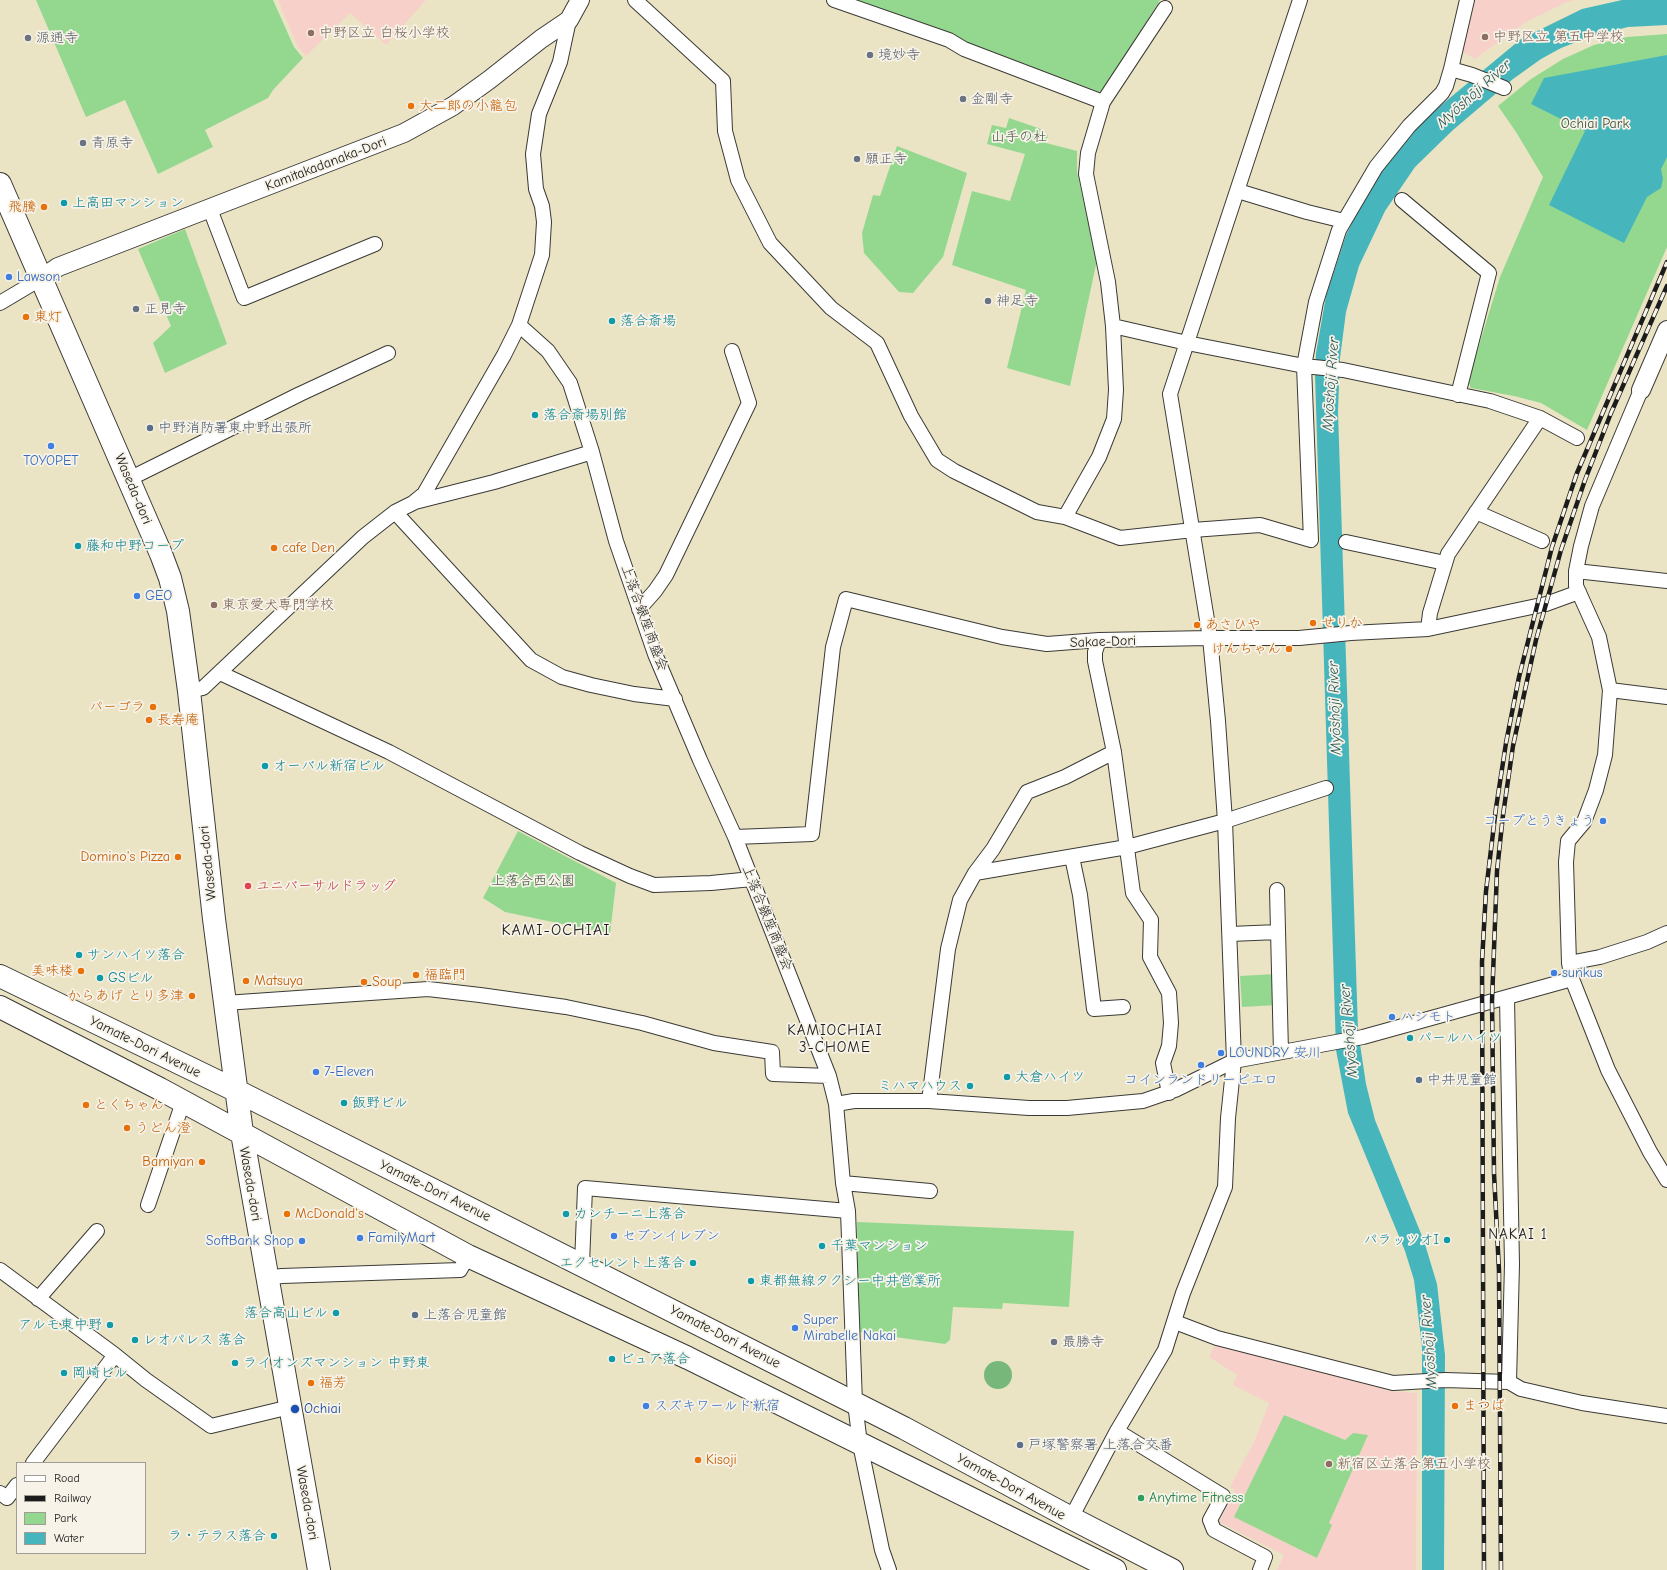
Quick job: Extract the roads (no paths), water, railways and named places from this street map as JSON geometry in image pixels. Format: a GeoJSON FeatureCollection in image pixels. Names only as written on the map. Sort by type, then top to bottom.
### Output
{"type":"FeatureCollection","features":[{"type":"Feature","properties":{"kind":"main road","name":"Waseda-dori"},"geometry":{"type":"LineString","coordinates":[[0,184],[129,478],[170,578],[179,617],[242,1133],[266,1278],[319,1570]]}},
{"type":"Feature","properties":{"kind":"main road","name":"Yamate-Dori Avenue"},"geometry":{"type":"LineString","coordinates":[[0,976],[237,1091],[582,1264],[854,1403],[1071,1518],[1056,1541],[688,1358],[468,1256],[242,1133],[0,1007]]}},
{"type":"Feature","properties":{"kind":"main road"},"geometry":{"type":"LineString","coordinates":[[1071,1518],[1172,1570]]}},
{"type":"Feature","properties":{"kind":"main road"},"geometry":{"type":"LineString","coordinates":[[1056,1541],[1115,1570]]}},
{"type":"Feature","properties":{"kind":"street","name":"Kamitakadanaka-Dori"},"geometry":{"type":"LineString","coordinates":[[42,278],[58,267],[404,133],[453,106],[490,80],[541,39],[568,20],[580,0]]}},
{"type":"Feature","properties":{"kind":"street"},"geometry":{"type":"LineString","coordinates":[[635,0],[723,81],[725,131],[738,180],[770,243],[831,308],[877,343],[911,416],[937,460],[954,471],[1037,512],[1065,517],[1120,538],[1193,530],[1260,525],[1311,540],[1308,366],[1316,302],[1339,230],[1376,167],[1409,126],[1442,93],[1446,86],[1467,0]]}},
{"type":"Feature","properties":{"kind":"street"},"geometry":{"type":"LineString","coordinates":[[834,0],[949,40],[964,48],[1103,102]]}},
{"type":"Feature","properties":{"kind":"street"},"geometry":{"type":"LineString","coordinates":[[1071,1518],[1117,1432],[1165,1350],[1183,1293],[1225,1187],[1228,1118],[1234,1061],[1225,821],[1210,638],[1170,394],[1300,0]]}},
{"type":"Feature","properties":{"kind":"street"},"geometry":{"type":"LineString","coordinates":[[1065,517],[1099,457],[1114,419],[1116,390],[1113,326],[1108,282],[1086,174],[1088,152],[1103,102],[1166,8]]}},
{"type":"Feature","properties":{"kind":"street"},"geometry":{"type":"LineString","coordinates":[[413,503],[424,494],[504,355],[519,325],[542,255],[544,222],[542,206],[536,189],[533,154],[539,114],[560,62],[568,20]]}},
{"type":"Feature","properties":{"kind":"street"},"geometry":{"type":"LineString","coordinates":[[1450,69],[1472,75],[1504,88]]}},
{"type":"Feature","properties":{"kind":"street"},"geometry":{"type":"LineString","coordinates":[[1238,191],[1307,212],[1344,221]]}},
{"type":"Feature","properties":{"kind":"street"},"geometry":{"type":"LineString","coordinates":[[1402,200],[1489,273],[1458,395]]}},
{"type":"Feature","properties":{"kind":"street"},"geometry":{"type":"LineString","coordinates":[[210,209],[244,298],[375,244]]}},
{"type":"Feature","properties":{"kind":"street"},"geometry":{"type":"LineString","coordinates":[[0,303],[42,278]]}},
{"type":"Feature","properties":{"kind":"street","name":"上落合銀座商盛会"},"geometry":{"type":"LineString","coordinates":[[519,325],[548,351],[570,383],[592,452],[616,541],[655,654],[700,760],[735,837],[829,1076],[836,1104],[848,1211],[854,1403],[860,1444],[882,1550],[889,1570]]}},
{"type":"Feature","properties":{"kind":"street"},"geometry":{"type":"LineString","coordinates":[[1113,326],[1187,343],[1308,366],[1339,369],[1490,402],[1540,418],[1578,438]]}},
{"type":"Feature","properties":{"kind":"street"},"geometry":{"type":"LineString","coordinates":[[1667,330],[1592,506],[1576,571],[1576,586],[1599,637],[1610,690],[1605,755],[1596,790],[1584,822],[1568,841],[1566,852],[1569,963],[1572,979],[1608,1070],[1646,1145],[1667,1180]]}},
{"type":"Feature","properties":{"kind":"street"},"geometry":{"type":"LineString","coordinates":[[639,609],[655,591],[666,574],[749,403],[732,351]]}},
{"type":"Feature","properties":{"kind":"street"},"geometry":{"type":"LineString","coordinates":[[129,478],[300,394],[388,353]]}},
{"type":"Feature","properties":{"kind":"street"},"geometry":{"type":"LineString","coordinates":[[1428,629],[1430,613],[1448,554],[1540,418]]}},
{"type":"Feature","properties":{"kind":"street"},"geometry":{"type":"LineString","coordinates":[[189,691],[203,688],[363,537],[395,512],[413,503],[494,482],[592,452]]}},
{"type":"Feature","properties":{"kind":"street"},"geometry":{"type":"LineString","coordinates":[[395,512],[531,660],[562,677],[591,686],[634,694],[675,699]]}},
{"type":"Feature","properties":{"kind":"street"},"geometry":{"type":"LineString","coordinates":[[1476,512],[1542,541]]}},
{"type":"Feature","properties":{"kind":"street"},"geometry":{"type":"LineString","coordinates":[[1346,542],[1445,563]]}},
{"type":"Feature","properties":{"kind":"street"},"geometry":{"type":"LineString","coordinates":[[1576,571],[1667,581]]}},
{"type":"Feature","properties":{"kind":"street","name":"Sakae-Dori"},"geometry":{"type":"LineString","coordinates":[[735,837],[812,834],[833,647],[846,599],[1002,637],[1047,644],[1098,640],[1300,638],[1365,632],[1428,629],[1546,604],[1579,592]]}},
{"type":"Feature","properties":{"kind":"street"},"geometry":{"type":"LineString","coordinates":[[1098,640],[1094,652],[1095,661],[1114,752],[1132,893],[1151,920],[1150,957],[1169,993],[1171,1023],[1169,1046],[1163,1063],[1169,1093]]}},
{"type":"Feature","properties":{"kind":"street"},"geometry":{"type":"LineString","coordinates":[[220,673],[389,752],[587,856],[630,876],[654,884],[711,883],[752,879]]}},
{"type":"Feature","properties":{"kind":"street"},"geometry":{"type":"LineString","coordinates":[[1610,690],[1667,697]]}},
{"type":"Feature","properties":{"kind":"street"},"geometry":{"type":"LineString","coordinates":[[929,1101],[951,933],[960,900],[975,873],[993,849],[1028,792],[1071,774],[1114,752]]}},
{"type":"Feature","properties":{"kind":"street"},"geometry":{"type":"LineString","coordinates":[[975,873],[1127,847],[1225,821],[1326,788]]}},
{"type":"Feature","properties":{"kind":"street"},"geometry":{"type":"LineString","coordinates":[[1072,857],[1080,894],[1094,1009],[1123,1007]]}},
{"type":"Feature","properties":{"kind":"street"},"geometry":{"type":"LineString","coordinates":[[1277,890],[1281,1052]]}},
{"type":"Feature","properties":{"kind":"street"},"geometry":{"type":"LineString","coordinates":[[1230,934],[1278,932]]}},
{"type":"Feature","properties":{"kind":"street"},"geometry":{"type":"LineString","coordinates":[[1569,963],[1600,957],[1647,942],[1667,933]]}},
{"type":"Feature","properties":{"kind":"street"},"geometry":{"type":"LineString","coordinates":[[836,1104],[854,1101],[929,1101],[1029,1108],[1067,1108],[1143,1101],[1169,1093],[1234,1061],[1359,1038],[1507,998],[1531,989],[1572,979]]}},
{"type":"Feature","properties":{"kind":"street"},"geometry":{"type":"LineString","coordinates":[[225,1003],[428,990],[480,995],[566,1007],[642,1023],[714,1043],[772,1052],[773,1074],[829,1076]]}},
{"type":"Feature","properties":{"kind":"street"},"geometry":{"type":"LineString","coordinates":[[1507,998],[1512,1264],[1509,1382]]}},
{"type":"Feature","properties":{"kind":"street"},"geometry":{"type":"LineString","coordinates":[[148,1205],[183,1102]]}},
{"type":"Feature","properties":{"kind":"street"},"geometry":{"type":"LineString","coordinates":[[844,1183],[930,1191]]}},
{"type":"Feature","properties":{"kind":"street"},"geometry":{"type":"LineString","coordinates":[[582,1264],[585,1188],[848,1211]]}},
{"type":"Feature","properties":{"kind":"street"},"geometry":{"type":"LineString","coordinates":[[38,1299],[97,1231]]}},
{"type":"Feature","properties":{"kind":"street"},"geometry":{"type":"LineString","coordinates":[[266,1278],[282,1276],[460,1270],[468,1256]]}},
{"type":"Feature","properties":{"kind":"street"},"geometry":{"type":"LineString","coordinates":[[0,1270],[115,1355],[146,1380],[211,1426],[290,1407]]}},
{"type":"Feature","properties":{"kind":"street"},"geometry":{"type":"LineString","coordinates":[[1175,1322],[1217,1338],[1392,1383],[1445,1380],[1509,1382],[1521,1389],[1582,1403],[1667,1416]]}},
{"type":"Feature","properties":{"kind":"street"},"geometry":{"type":"LineString","coordinates":[[34,1462],[115,1355]]}},
{"type":"Feature","properties":{"kind":"street"},"geometry":{"type":"LineString","coordinates":[[1117,1432],[1223,1496],[1210,1520],[1214,1530],[1265,1558],[1260,1570]]}},
{"type":"Feature","properties":{"kind":"street"},"geometry":{"type":"LineString","coordinates":[[0,1493],[7,1498],[16,1486]]}},
{"type":"Feature","properties":{"kind":"water","name":"Myōshōji River"},"geometry":{"type":"Polygon","coordinates":[[[1622,0],[1667,0],[1667,25],[1628,27],[1589,37],[1561,48],[1541,59],[1513,79],[1453,130],[1415,167],[1385,211],[1359,266],[1346,312],[1340,358],[1338,411],[1358,1031],[1366,1084],[1375,1120],[1424,1241],[1437,1284],[1445,1355],[1444,1570],[1422,1570],[1422,1347],[1414,1280],[1405,1251],[1348,1113],[1336,1050],[1315,374],[1316,353],[1326,296],[1346,235],[1363,201],[1382,169],[1422,121],[1521,39],[1582,9],[1622,0]]]}},
{"type":"Feature","properties":{"kind":"water"},"geometry":{"type":"Polygon","coordinates":[[[1667,55],[1667,157],[1661,169],[1663,179],[1661,188],[1647,197],[1624,243],[1549,205],[1585,131],[1531,104],[1544,78],[1667,55]]]}},
{"type":"Feature","properties":{"kind":"railway"},"geometry":{"type":"LineString","coordinates":[[1484,1570],[1482,962],[1486,891],[1496,808],[1506,743],[1519,677],[1552,547],[1577,473],[1667,262]]}},
{"type":"Feature","properties":{"kind":"railway"},"geometry":{"type":"LineString","coordinates":[[1501,1570],[1499,1271],[1494,1173],[1492,1001],[1497,871],[1503,815],[1513,746],[1525,690],[1536,640],[1561,550],[1585,480],[1611,413],[1667,286]]}},
{"type":"Feature","properties":{"kind":"place","name":"中野区立 白桜小学校"},"geometry":{"type":"Point","coordinates":[311,33]}},
{"type":"Feature","properties":{"kind":"place","name":"中野区立 第五中学校"},"geometry":{"type":"Point","coordinates":[1485,37]}},
{"type":"Feature","properties":{"kind":"place","name":"源通寺"},"geometry":{"type":"Point","coordinates":[28,38]}},
{"type":"Feature","properties":{"kind":"place","name":"境妙寺"},"geometry":{"type":"Point","coordinates":[870,55]}},
{"type":"Feature","properties":{"kind":"place","name":"金剛寺"},"geometry":{"type":"Point","coordinates":[963,99]}},
{"type":"Feature","properties":{"kind":"place","name":"大二郎の小籠包"},"geometry":{"type":"Point","coordinates":[411,106]}},
{"type":"Feature","properties":{"kind":"place","name":"青原寺"},"geometry":{"type":"Point","coordinates":[83,143]}},
{"type":"Feature","properties":{"kind":"place","name":"願正寺"},"geometry":{"type":"Point","coordinates":[857,159]}},
{"type":"Feature","properties":{"kind":"place","name":"上高田マンション"},"geometry":{"type":"Point","coordinates":[64,203]}},
{"type":"Feature","properties":{"kind":"place","name":"飛騰"},"geometry":{"type":"Point","coordinates":[44,207]}},
{"type":"Feature","properties":{"kind":"place","name":"Lawson"},"geometry":{"type":"Point","coordinates":[9,277]}},
{"type":"Feature","properties":{"kind":"place","name":"神足寺"},"geometry":{"type":"Point","coordinates":[988,301]}},
{"type":"Feature","properties":{"kind":"place","name":"正見寺"},"geometry":{"type":"Point","coordinates":[136,309]}},
{"type":"Feature","properties":{"kind":"place","name":"東灯"},"geometry":{"type":"Point","coordinates":[26,317]}},
{"type":"Feature","properties":{"kind":"place","name":"落合斎場"},"geometry":{"type":"Point","coordinates":[612,321]}},
{"type":"Feature","properties":{"kind":"place","name":"落合斎場別館"},"geometry":{"type":"Point","coordinates":[535,415]}},
{"type":"Feature","properties":{"kind":"place","name":"中野消防署東中野出張所"},"geometry":{"type":"Point","coordinates":[150,428]}},
{"type":"Feature","properties":{"kind":"place","name":"TOYOPET"},"geometry":{"type":"Point","coordinates":[51,446]}},
{"type":"Feature","properties":{"kind":"place","name":"藤和中野コープ"},"geometry":{"type":"Point","coordinates":[78,546]}},
{"type":"Feature","properties":{"kind":"place","name":"cafe Den"},"geometry":{"type":"Point","coordinates":[274,548]}},
{"type":"Feature","properties":{"kind":"place","name":"GEO"},"geometry":{"type":"Point","coordinates":[137,596]}},
{"type":"Feature","properties":{"kind":"place","name":"東京愛犬専門学校"},"geometry":{"type":"Point","coordinates":[214,605]}},
{"type":"Feature","properties":{"kind":"place","name":"せりか"},"geometry":{"type":"Point","coordinates":[1313,623]}},
{"type":"Feature","properties":{"kind":"place","name":"あさひや"},"geometry":{"type":"Point","coordinates":[1197,625]}},
{"type":"Feature","properties":{"kind":"place","name":"けんちゃん"},"geometry":{"type":"Point","coordinates":[1289,649]}},
{"type":"Feature","properties":{"kind":"place","name":"パーゴラ"},"geometry":{"type":"Point","coordinates":[153,707]}},
{"type":"Feature","properties":{"kind":"place","name":"長寿庵"},"geometry":{"type":"Point","coordinates":[149,720]}},
{"type":"Feature","properties":{"kind":"place","name":"オーバル新宿ビル"},"geometry":{"type":"Point","coordinates":[265,766]}},
{"type":"Feature","properties":{"kind":"place","name":"コープとうきょう"},"geometry":{"type":"Point","coordinates":[1603,821]}},
{"type":"Feature","properties":{"kind":"place","name":"Domino's Pizza"},"geometry":{"type":"Point","coordinates":[178,857]}},
{"type":"Feature","properties":{"kind":"place","name":"ユニバーサルドラッグ"},"geometry":{"type":"Point","coordinates":[248,886]}},
{"type":"Feature","properties":{"kind":"place","name":"サンハイツ落合"},"geometry":{"type":"Point","coordinates":[79,955]}},
{"type":"Feature","properties":{"kind":"place","name":"美味楼"},"geometry":{"type":"Point","coordinates":[81,971]}},
{"type":"Feature","properties":{"kind":"place","name":"sunkus"},"geometry":{"type":"Point","coordinates":[1554,973]}},
{"type":"Feature","properties":{"kind":"place","name":"福臨門"},"geometry":{"type":"Point","coordinates":[416,975]}},
{"type":"Feature","properties":{"kind":"place","name":"GSビル"},"geometry":{"type":"Point","coordinates":[100,978]}},
{"type":"Feature","properties":{"kind":"place","name":"Matsuya"},"geometry":{"type":"Point","coordinates":[246,981]}},
{"type":"Feature","properties":{"kind":"place","name":"Soup"},"geometry":{"type":"Point","coordinates":[364,982]}},
{"type":"Feature","properties":{"kind":"place","name":"からあげ とり多津"},"geometry":{"type":"Point","coordinates":[192,996]}},
{"type":"Feature","properties":{"kind":"place","name":"ハシモト"},"geometry":{"type":"Point","coordinates":[1392,1017]}},
{"type":"Feature","properties":{"kind":"place","name":"パールハイツ"},"geometry":{"type":"Point","coordinates":[1410,1038]}},
{"type":"Feature","properties":{"kind":"place","name":"LOUNDRY 安川"},"geometry":{"type":"Point","coordinates":[1221,1053]}},
{"type":"Feature","properties":{"kind":"place","name":"コインランドリーピエロ"},"geometry":{"type":"Point","coordinates":[1201,1065]}},
{"type":"Feature","properties":{"kind":"place","name":"7-Eleven"},"geometry":{"type":"Point","coordinates":[316,1072]}},
{"type":"Feature","properties":{"kind":"place","name":"大倉ハイツ"},"geometry":{"type":"Point","coordinates":[1007,1077]}},
{"type":"Feature","properties":{"kind":"place","name":"中井児童館"},"geometry":{"type":"Point","coordinates":[1419,1080]}},
{"type":"Feature","properties":{"kind":"place","name":"ミハマハウス"},"geometry":{"type":"Point","coordinates":[970,1086]}},
{"type":"Feature","properties":{"kind":"place","name":"飯野ビル"},"geometry":{"type":"Point","coordinates":[344,1103]}},
{"type":"Feature","properties":{"kind":"place","name":"とくちゃん"},"geometry":{"type":"Point","coordinates":[86,1105]}},
{"type":"Feature","properties":{"kind":"place","name":"うどん澄"},"geometry":{"type":"Point","coordinates":[127,1128]}},
{"type":"Feature","properties":{"kind":"place","name":"Bamiyan"},"geometry":{"type":"Point","coordinates":[202,1162]}},
{"type":"Feature","properties":{"kind":"place","name":"McDonald's"},"geometry":{"type":"Point","coordinates":[287,1214]}},
{"type":"Feature","properties":{"kind":"place","name":"カンチーニ上落合"},"geometry":{"type":"Point","coordinates":[566,1214]}},
{"type":"Feature","properties":{"kind":"place","name":"セブンイレブン"},"geometry":{"type":"Point","coordinates":[614,1236]}},
{"type":"Feature","properties":{"kind":"place","name":"FamilyMart"},"geometry":{"type":"Point","coordinates":[360,1238]}},
{"type":"Feature","properties":{"kind":"place","name":"パラッツオI"},"geometry":{"type":"Point","coordinates":[1447,1240]}},
{"type":"Feature","properties":{"kind":"place","name":"SoftBank Shop"},"geometry":{"type":"Point","coordinates":[302,1241]}},
{"type":"Feature","properties":{"kind":"place","name":"千葉マンション"},"geometry":{"type":"Point","coordinates":[822,1246]}},
{"type":"Feature","properties":{"kind":"place","name":"エクセレント上落合"},"geometry":{"type":"Point","coordinates":[693,1263]}},
{"type":"Feature","properties":{"kind":"place","name":"東都無線タクシー中井営業所"},"geometry":{"type":"Point","coordinates":[751,1281]}},
{"type":"Feature","properties":{"kind":"place","name":"落合高山ビル"},"geometry":{"type":"Point","coordinates":[336,1313]}},
{"type":"Feature","properties":{"kind":"place","name":"上落合児童館"},"geometry":{"type":"Point","coordinates":[415,1315]}},
{"type":"Feature","properties":{"kind":"place","name":"アルモ東中野"},"geometry":{"type":"Point","coordinates":[110,1325]}},
{"type":"Feature","properties":{"kind":"place","name":"Super Mirabelle Nakai"},"geometry":{"type":"Point","coordinates":[795,1328]}},
{"type":"Feature","properties":{"kind":"place","name":"レオパレス 落合"},"geometry":{"type":"Point","coordinates":[135,1340]}},
{"type":"Feature","properties":{"kind":"place","name":"最勝寺"},"geometry":{"type":"Point","coordinates":[1054,1342]}},
{"type":"Feature","properties":{"kind":"place","name":"ビュア落合"},"geometry":{"type":"Point","coordinates":[612,1359]}},
{"type":"Feature","properties":{"kind":"place","name":"ライオンズマンション 中野東"},"geometry":{"type":"Point","coordinates":[235,1363]}},
{"type":"Feature","properties":{"kind":"place","name":"岡崎ビル"},"geometry":{"type":"Point","coordinates":[64,1373]}},
{"type":"Feature","properties":{"kind":"place","name":"福芳"},"geometry":{"type":"Point","coordinates":[311,1383]}},
{"type":"Feature","properties":{"kind":"place","name":"スズキワールド新宿"},"geometry":{"type":"Point","coordinates":[646,1406]}},
{"type":"Feature","properties":{"kind":"place","name":"まつば"},"geometry":{"type":"Point","coordinates":[1455,1406]}},
{"type":"Feature","properties":{"kind":"place","name":"Ochiai"},"geometry":{"type":"Point","coordinates":[295,1409]}},
{"type":"Feature","properties":{"kind":"place","name":"戸塚警察署 上落合交番"},"geometry":{"type":"Point","coordinates":[1020,1445]}},
{"type":"Feature","properties":{"kind":"place","name":"Kisoji"},"geometry":{"type":"Point","coordinates":[698,1460]}},
{"type":"Feature","properties":{"kind":"place","name":"新宿区立落合第五小学校"},"geometry":{"type":"Point","coordinates":[1329,1464]}},
{"type":"Feature","properties":{"kind":"place","name":"Anytime Fitness"},"geometry":{"type":"Point","coordinates":[1141,1498]}},
{"type":"Feature","properties":{"kind":"place","name":"ラ・テラス落合"},"geometry":{"type":"Point","coordinates":[274,1536]}},
{"type":"Feature","properties":{"kind":"district","name":"KAMI-OCHIAI"},"geometry":{"type":"Point","coordinates":[556,930]}},
{"type":"Feature","properties":{"kind":"district","name":"KAMIOCHIAI 3-CHOME"},"geometry":{"type":"Point","coordinates":[835,1040]}},
{"type":"Feature","properties":{"kind":"district","name":"NAKAI 1"},"geometry":{"type":"Point","coordinates":[1518,1235]}},
{"type":"Feature","properties":{"kind":"park label","name":"Ochiai Park"},"geometry":{"type":"Point","coordinates":[1595,124]}},
{"type":"Feature","properties":{"kind":"park label","name":"山手の杜"},"geometry":{"type":"Point","coordinates":[1019,137]}},
{"type":"Feature","properties":{"kind":"park label","name":"上落合西公園"},"geometry":{"type":"Point","coordinates":[533,881]}}]}
